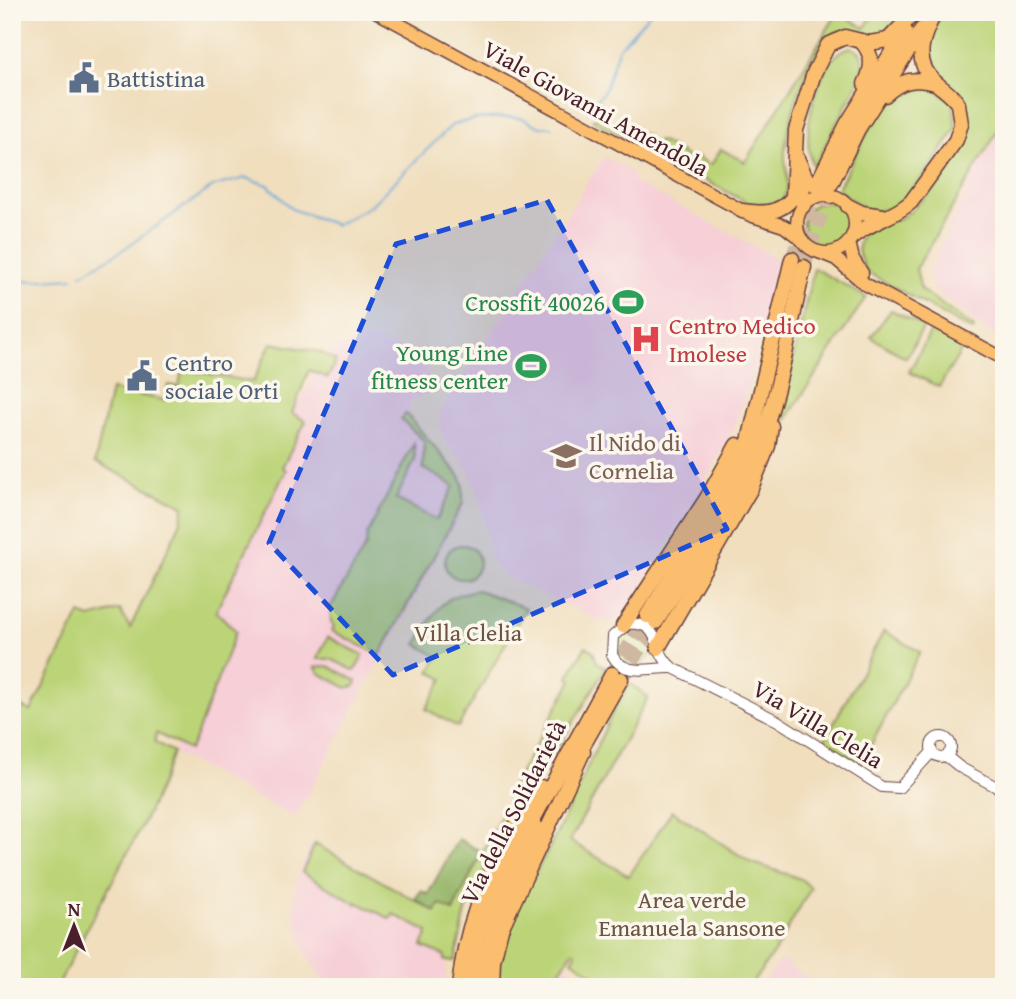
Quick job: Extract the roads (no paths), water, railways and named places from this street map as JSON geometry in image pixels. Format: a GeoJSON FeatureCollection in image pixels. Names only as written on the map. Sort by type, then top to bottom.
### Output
{"type":"FeatureCollection","features":[{"type":"Feature","properties":{"kind":"highway"},"geometry":{"type":"LineString","coordinates":[[742,211],[775,211],[788,205],[795,187],[796,130],[803,101],[828,46],[845,37],[861,41],[888,40],[916,12]]}},
{"type":"Feature","properties":{"kind":"highway"},"geometry":{"type":"LineString","coordinates":[[802,171],[812,184],[827,186],[853,127],[916,12]]}},
{"type":"Feature","properties":{"kind":"highway"},"geometry":{"type":"LineString","coordinates":[[853,127],[934,12]]}},
{"type":"Feature","properties":{"kind":"highway"},"geometry":{"type":"LineString","coordinates":[[851,239],[884,216],[900,211],[911,202],[960,130],[958,104],[925,71],[920,53],[934,12]]}},
{"type":"Feature","properties":{"kind":"highway"},"geometry":{"type":"LineString","coordinates":[[853,127],[871,72],[870,54],[861,41]]}},
{"type":"Feature","properties":{"kind":"highway"},"geometry":{"type":"LineString","coordinates":[[853,127],[895,86],[915,79],[936,83]]}},
{"type":"Feature","properties":{"kind":"highway"},"geometry":{"type":"LineString","coordinates":[[795,150],[802,171],[802,208]]}},
{"type":"Feature","properties":{"kind":"highway"},"geometry":{"type":"LineString","coordinates":[[848,206],[862,213],[884,216]]}},
{"type":"Feature","properties":{"kind":"highway"},"geometry":{"type":"LineString","coordinates":[[651,619],[720,499],[749,441],[771,375],[798,263]]}},
{"type":"Feature","properties":{"kind":"highway"},"geometry":{"type":"LineString","coordinates":[[623,626],[730,457],[771,375]]}},
{"type":"Feature","properties":{"kind":"highway"},"geometry":{"type":"LineString","coordinates":[[658,649],[762,464],[768,446],[771,375]]}},
{"type":"Feature","properties":{"kind":"highway","name":"Via della Solidarietà"},"geometry":{"type":"LineString","coordinates":[[617,677],[589,737],[500,904],[490,933],[482,980],[477,936],[489,901],[563,763],[617,677]]}},
{"type":"Feature","properties":{"kind":"highway"},"geometry":{"type":"LineString","coordinates":[[459,987],[469,924],[482,889],[527,806],[563,763]]}},
{"type":"Feature","properties":{"kind":"main road","name":"Viale Giovanni Amendola"},"geometry":{"type":"LineString","coordinates":[[377,12],[742,211],[784,226],[801,239]]}},
{"type":"Feature","properties":{"kind":"main road"},"geometry":{"type":"LineString","coordinates":[[759,219],[778,218],[802,208],[827,186],[848,206],[855,223],[851,239],[856,265],[869,278],[1004,352]]}},
{"type":"Feature","properties":{"kind":"main road"},"geometry":{"type":"LineString","coordinates":[[802,208],[797,221],[801,239],[819,252],[836,259],[865,284],[1004,359]]}},
{"type":"Feature","properties":{"kind":"main road"},"geometry":{"type":"LineString","coordinates":[[819,252],[835,251],[851,239]]}},
{"type":"Feature","properties":{"kind":"street","name":"Via Villa Clelia"},"geometry":{"type":"LineString","coordinates":[[673,668],[621,667],[612,655],[613,636],[623,626],[635,623],[647,627],[655,636],[660,657],[673,668],[778,721],[882,788],[899,788],[932,752]]}},
{"type":"Feature","properties":{"kind":"street"},"geometry":{"type":"LineString","coordinates":[[643,669],[653,662],[658,649]]}},
{"type":"Feature","properties":{"kind":"street"},"geometry":{"type":"LineString","coordinates":[[943,737],[951,747],[946,756],[940,758],[932,752],[932,742],[943,737]]}},
{"type":"Feature","properties":{"kind":"street"},"geometry":{"type":"LineString","coordinates":[[946,756],[961,768],[1004,792]]}},
{"type":"Feature","properties":{"kind":"waterway"},"geometry":{"type":"LineString","coordinates":[[588,110],[605,90],[618,49],[651,12]]}},
{"type":"Feature","properties":{"kind":"waterway"},"geometry":{"type":"LineString","coordinates":[[81,274],[118,253],[214,186],[246,178],[268,185],[292,209],[336,225],[370,206],[452,125],[475,119],[508,117],[522,118],[540,127],[552,127]]}},
{"type":"Feature","properties":{"kind":"waterway"},"geometry":{"type":"LineString","coordinates":[[12,282],[73,278]]}},
{"type":"Feature","properties":{"kind":"tunnel"},"geometry":{"type":"LineString","coordinates":[[792,259],[820,178]]}},
{"type":"Feature","properties":{"kind":"tunnel"},"geometry":{"type":"LineString","coordinates":[[804,267],[831,185]]}},
{"type":"Feature","properties":{"kind":"tunnel"},"geometry":{"type":"LineString","coordinates":[[612,674],[647,616]]}},
{"type":"Feature","properties":{"kind":"tunnel"},"geometry":{"type":"LineString","coordinates":[[621,679],[656,622]]}},
{"type":"Feature","properties":{"kind":"tunnel"},"geometry":{"type":"LineString","coordinates":[[470,987],[471,976]]}},
{"type":"Feature","properties":{"kind":"place","name":"Battistina"},"geometry":{"type":"Point","coordinates":[84,78]}},
{"type":"Feature","properties":{"kind":"place","name":"Crossfit 40026"},"geometry":{"type":"Point","coordinates":[628,302]}},
{"type":"Feature","properties":{"kind":"place","name":"Centro Medico Imolese"},"geometry":{"type":"Point","coordinates":[646,339]}},
{"type":"Feature","properties":{"kind":"place","name":"Young Line fitness center"},"geometry":{"type":"Point","coordinates":[531,366]}},
{"type":"Feature","properties":{"kind":"place","name":"Centro sociale Orti"},"geometry":{"type":"Point","coordinates":[142,376]}},
{"type":"Feature","properties":{"kind":"place","name":"Il Nido di Cornelia"},"geometry":{"type":"Point","coordinates":[566,456]}},
{"type":"Feature","properties":{"kind":"park label","name":"Villa Clelia"},"geometry":{"type":"Point","coordinates":[468,632]}},
{"type":"Feature","properties":{"kind":"park label","name":"Area verde Emanuela Sansone"},"geometry":{"type":"Point","coordinates":[692,913]}}]}
